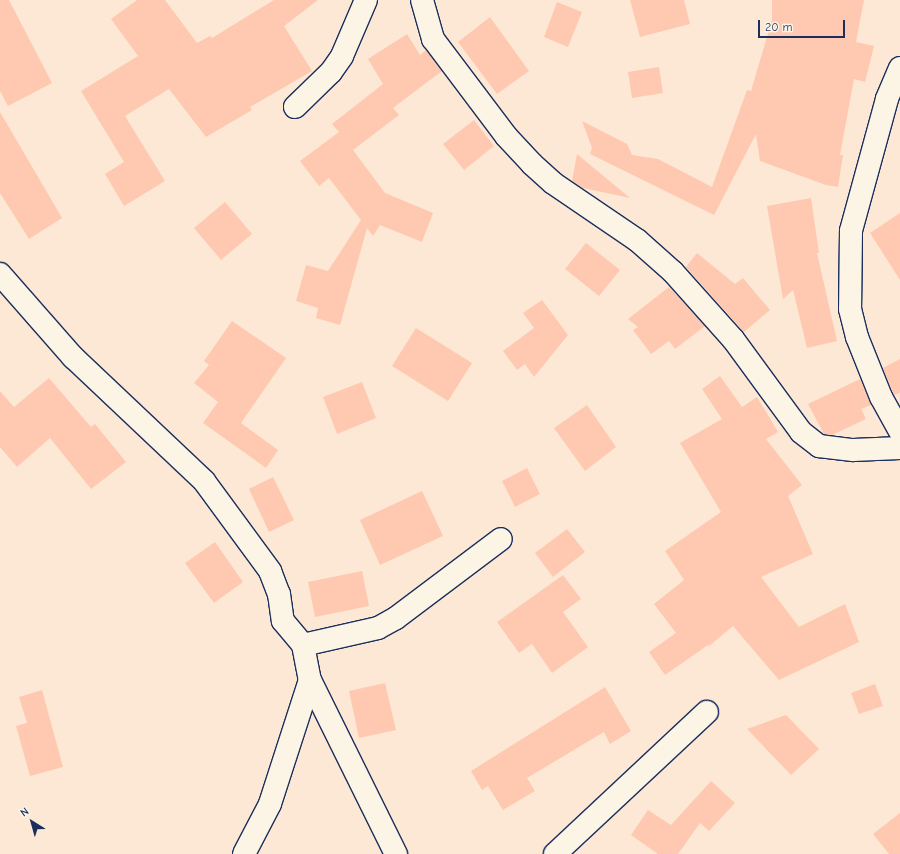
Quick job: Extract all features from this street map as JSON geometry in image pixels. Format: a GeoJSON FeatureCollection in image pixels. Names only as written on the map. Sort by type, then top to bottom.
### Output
{"type":"FeatureCollection","features":[{"type":"Feature","properties":{"kind":"street"},"geometry":{"type":"LineString","coordinates":[[295,107],[331,72],[342,56],[366,0]]}},
{"type":"Feature","properties":{"kind":"street"},"geometry":{"type":"LineString","coordinates":[[422,0],[433,39],[506,136],[532,164],[553,183],[637,240],[673,272],[733,339],[801,432],[819,446],[853,450],[900,448]]}},
{"type":"Feature","properties":{"kind":"street"},"geometry":{"type":"LineString","coordinates":[[900,68],[887,99],[851,231],[850,309],[862,350],[881,397],[900,431]]}},
{"type":"Feature","properties":{"kind":"street"},"geometry":{"type":"LineString","coordinates":[[0,274],[73,357],[204,481],[270,571],[279,594],[283,621],[303,645],[310,680],[396,854]]}},
{"type":"Feature","properties":{"kind":"street"},"geometry":{"type":"LineString","coordinates":[[303,645],[378,628],[396,618],[501,539]]}},
{"type":"Feature","properties":{"kind":"street"},"geometry":{"type":"LineString","coordinates":[[244,854],[270,804],[310,680]]}},
{"type":"Feature","properties":{"kind":"street"},"geometry":{"type":"LineString","coordinates":[[556,854],[707,712]]}},
{"type":"Feature","properties":{"kind":"building"},"geometry":{"type":"Polygon","coordinates":[[[0,0],[9,0],[52,83],[8,106],[0,91],[0,0]]]}},
{"type":"Feature","properties":{"kind":"building"},"geometry":{"type":"Polygon","coordinates":[[[137,0],[165,0],[197,43],[210,36],[212,38],[274,0],[318,0],[284,26],[312,71],[250,107],[252,110],[206,137],[169,89],[125,116],[165,181],[124,206],[105,174],[124,162],[81,91],[138,56],[111,19],[137,0]]]}},
{"type":"Feature","properties":{"kind":"building"},"geometry":{"type":"Polygon","coordinates":[[[630,0],[684,0],[690,24],[640,37],[630,0]]]}},
{"type":"Feature","properties":{"kind":"building"},"geometry":{"type":"Polygon","coordinates":[[[772,0],[864,0],[856,42],[874,46],[865,82],[854,79],[840,155],[843,155],[838,187],[826,185],[760,161],[756,134],[714,215],[590,154],[592,148],[582,121],[627,144],[632,155],[658,159],[712,187],[747,90],[751,91],[772,20],[772,0]]]}},
{"type":"Feature","properties":{"kind":"building"},"geometry":{"type":"Polygon","coordinates":[[[557,2],[582,12],[568,47],[544,37],[557,2]]]}},
{"type":"Feature","properties":{"kind":"building"},"geometry":{"type":"Polygon","coordinates":[[[490,17],[529,71],[497,94],[458,42],[490,17]]]}},
{"type":"Feature","properties":{"kind":"building"},"geometry":{"type":"Polygon","coordinates":[[[407,34],[420,55],[426,50],[442,71],[393,108],[399,115],[353,150],[385,193],[433,213],[422,242],[380,225],[373,236],[367,228],[340,325],[316,318],[318,308],[296,301],[306,265],[328,271],[361,220],[329,178],[319,186],[300,161],[339,132],[332,124],[383,84],[368,59],[407,34]]]}},
{"type":"Feature","properties":{"kind":"building"},"geometry":{"type":"Polygon","coordinates":[[[659,67],[663,93],[632,98],[628,72],[659,67]]]}},
{"type":"Feature","properties":{"kind":"building"},"geometry":{"type":"Polygon","coordinates":[[[0,112],[62,218],[29,239],[0,193],[0,112]]]}},
{"type":"Feature","properties":{"kind":"building"},"geometry":{"type":"Polygon","coordinates":[[[474,120],[494,146],[464,170],[443,144],[474,120]]]}},
{"type":"Feature","properties":{"kind":"building"},"geometry":{"type":"Polygon","coordinates":[[[577,154],[630,198],[583,188],[572,181],[577,154]]]}},
{"type":"Feature","properties":{"kind":"building"},"geometry":{"type":"Polygon","coordinates":[[[811,198],[819,253],[817,253],[837,341],[807,348],[793,290],[783,299],[767,206],[811,198]]]}},
{"type":"Feature","properties":{"kind":"building"},"geometry":{"type":"Polygon","coordinates":[[[225,202],[252,234],[221,260],[194,228],[225,202]]]}},
{"type":"Feature","properties":{"kind":"building"},"geometry":{"type":"Polygon","coordinates":[[[900,213],[900,280],[870,233],[900,213]]]}},
{"type":"Feature","properties":{"kind":"building"},"geometry":{"type":"Polygon","coordinates":[[[586,243],[620,270],[599,296],[565,269],[586,243]]]}},
{"type":"Feature","properties":{"kind":"building"},"geometry":{"type":"Polygon","coordinates":[[[697,253],[735,284],[743,278],[770,310],[744,332],[686,267],[697,253]]]}},
{"type":"Feature","properties":{"kind":"building"},"geometry":{"type":"Polygon","coordinates":[[[669,287],[705,326],[675,349],[669,341],[651,354],[633,330],[638,327],[628,319],[669,287]]]}},
{"type":"Feature","properties":{"kind":"building"},"geometry":{"type":"Polygon","coordinates":[[[542,300],[568,335],[534,377],[525,364],[517,370],[503,351],[534,328],[523,313],[542,300]]]}},
{"type":"Feature","properties":{"kind":"building"},"geometry":{"type":"Polygon","coordinates":[[[232,321],[286,358],[241,423],[278,450],[266,468],[203,423],[218,402],[194,383],[209,365],[204,361],[232,321]]]}},
{"type":"Feature","properties":{"kind":"building"},"geometry":{"type":"Polygon","coordinates":[[[416,328],[472,363],[448,401],[392,366],[416,328]]]}},
{"type":"Feature","properties":{"kind":"building"},"geometry":{"type":"Polygon","coordinates":[[[900,359],[900,393],[894,395],[883,368],[900,359]]]}},
{"type":"Feature","properties":{"kind":"building"},"geometry":{"type":"Polygon","coordinates":[[[720,376],[742,407],[757,397],[778,432],[766,439],[802,485],[788,496],[813,554],[761,577],[799,627],[845,604],[859,642],[779,680],[733,626],[709,646],[708,645],[665,675],[649,652],[676,633],[654,604],[684,580],[665,551],[721,512],[680,443],[722,419],[702,389],[720,376]]]}},
{"type":"Feature","properties":{"kind":"building"},"geometry":{"type":"Polygon","coordinates":[[[49,378],[91,427],[95,424],[126,462],[91,489],[50,438],[17,467],[0,447],[0,391],[14,407],[49,378]]]}},
{"type":"Feature","properties":{"kind":"building"},"geometry":{"type":"Polygon","coordinates":[[[860,379],[871,405],[861,409],[866,419],[832,435],[824,434],[808,404],[860,379]]]}},
{"type":"Feature","properties":{"kind":"building"},"geometry":{"type":"Polygon","coordinates":[[[362,382],[376,418],[337,434],[323,397],[362,382]]]}},
{"type":"Feature","properties":{"kind":"building"},"geometry":{"type":"Polygon","coordinates":[[[587,405],[616,447],[585,471],[554,428],[587,405]]]}},
{"type":"Feature","properties":{"kind":"building"},"geometry":{"type":"Polygon","coordinates":[[[527,468],[540,494],[515,507],[502,481],[527,468]]]}},
{"type":"Feature","properties":{"kind":"building"},"geometry":{"type":"Polygon","coordinates":[[[273,477],[294,520],[269,532],[249,489],[273,477]]]}},
{"type":"Feature","properties":{"kind":"building"},"geometry":{"type":"Polygon","coordinates":[[[422,491],[443,536],[380,565],[360,520],[422,491]]]}},
{"type":"Feature","properties":{"kind":"building"},"geometry":{"type":"Polygon","coordinates":[[[567,529],[585,552],[553,577],[535,553],[567,529]]]}},
{"type":"Feature","properties":{"kind":"building"},"geometry":{"type":"Polygon","coordinates":[[[215,542],[243,582],[214,603],[185,563],[215,542]]]}},
{"type":"Feature","properties":{"kind":"building"},"geometry":{"type":"Polygon","coordinates":[[[362,571],[369,606],[315,617],[308,582],[362,571]]]}},
{"type":"Feature","properties":{"kind":"building"},"geometry":{"type":"Polygon","coordinates":[[[563,575],[581,599],[563,612],[588,647],[552,673],[532,644],[519,653],[497,622],[563,575]]]}},
{"type":"Feature","properties":{"kind":"building"},"geometry":{"type":"Polygon","coordinates":[[[385,683],[396,730],[359,738],[349,691],[385,683]]]}},
{"type":"Feature","properties":{"kind":"building"},"geometry":{"type":"Polygon","coordinates":[[[875,684],[883,706],[859,714],[851,693],[875,684]]]}},
{"type":"Feature","properties":{"kind":"building"},"geometry":{"type":"Polygon","coordinates":[[[605,687],[631,731],[610,744],[604,732],[527,778],[535,791],[503,810],[488,786],[482,790],[471,771],[605,687]]]}},
{"type":"Feature","properties":{"kind":"building"},"geometry":{"type":"Polygon","coordinates":[[[42,690],[63,767],[30,776],[16,726],[27,723],[19,697],[42,690]]]}},
{"type":"Feature","properties":{"kind":"building"},"geometry":{"type":"Polygon","coordinates":[[[786,715],[819,749],[791,775],[747,729],[786,715]]]}},
{"type":"Feature","properties":{"kind":"building"},"geometry":{"type":"Polygon","coordinates":[[[711,781],[735,803],[709,831],[700,823],[678,854],[658,854],[631,835],[648,810],[671,825],[711,781]]]}},
{"type":"Feature","properties":{"kind":"building"},"geometry":{"type":"Polygon","coordinates":[[[900,813],[900,854],[889,854],[873,834],[900,813]]]}}]}
